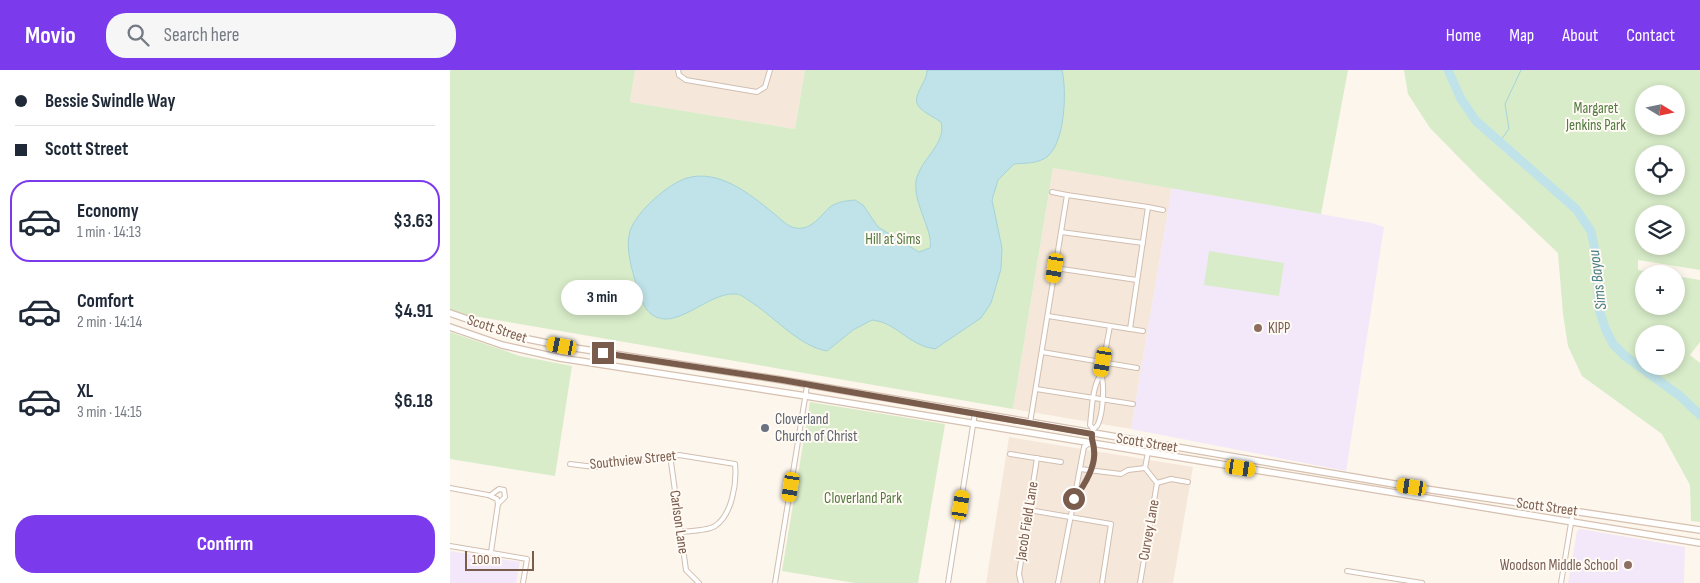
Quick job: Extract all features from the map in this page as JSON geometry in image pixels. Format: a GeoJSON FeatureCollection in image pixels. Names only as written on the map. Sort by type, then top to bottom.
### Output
{"type":"FeatureCollection","features":[{"type":"Feature","properties":{"kind":"main road","name":"Scott Street"},"geometry":{"type":"LineString","coordinates":[[450,313],[518,337],[594,351],[1093,432],[1194,451],[1412,487],[1700,530]]}},
{"type":"Feature","properties":{"kind":"main road","name":"Scott Street"},"geometry":{"type":"LineString","coordinates":[[450,327],[512,348],[592,363],[1091,442],[1700,543]]}},
{"type":"Feature","properties":{"kind":"main road"},"geometry":{"type":"LineString","coordinates":[[592,363],[594,351]]}},
{"type":"Feature","properties":{"kind":"main road"},"geometry":{"type":"LineString","coordinates":[[890,410],[892,400]]}},
{"type":"Feature","properties":{"kind":"main road"},"geometry":{"type":"LineString","coordinates":[[1192,460],[1194,451]]}},
{"type":"Feature","properties":{"kind":"main road"},"geometry":{"type":"LineString","coordinates":[[1268,472],[1270,463]]}},
{"type":"Feature","properties":{"kind":"main road"},"geometry":{"type":"LineString","coordinates":[[1411,496],[1412,487]]}},
{"type":"Feature","properties":{"kind":"main road"},"geometry":{"type":"LineString","coordinates":[[1660,536],[1662,525]]}},
{"type":"Feature","properties":{"kind":"street"},"geometry":{"type":"LineString","coordinates":[[678,70],[679,76],[686,80],[757,92],[765,88],[770,70]]}},
{"type":"Feature","properties":{"kind":"street"},"geometry":{"type":"LineString","coordinates":[[1052,192],[1163,210]]}},
{"type":"Feature","properties":{"kind":"street"},"geometry":{"type":"LineString","coordinates":[[1030,423],[1067,195]]}},
{"type":"Feature","properties":{"kind":"street"},"geometry":{"type":"LineString","coordinates":[[1130,329],[1148,208]]}},
{"type":"Feature","properties":{"kind":"street"},"geometry":{"type":"LineString","coordinates":[[1061,232],[1143,244]]}},
{"type":"Feature","properties":{"kind":"street"},"geometry":{"type":"LineString","coordinates":[[1055,268],[1137,280]]}},
{"type":"Feature","properties":{"kind":"street"},"geometry":{"type":"LineString","coordinates":[[1048,316],[1143,332]]}},
{"type":"Feature","properties":{"kind":"street"},"geometry":{"type":"LineString","coordinates":[[1093,432],[1090,425],[1094,398],[1097,380],[1101,374],[1110,326]]}},
{"type":"Feature","properties":{"kind":"street"},"geometry":{"type":"LineString","coordinates":[[1042,352],[1137,368]]}},
{"type":"Feature","properties":{"kind":"street"},"geometry":{"type":"LineString","coordinates":[[1074,499],[1091,470],[1094,449],[1091,442],[1093,432],[1098,425],[1104,382],[1101,374]]}},
{"type":"Feature","properties":{"kind":"street"},"geometry":{"type":"LineString","coordinates":[[775,583],[807,386]]}},
{"type":"Feature","properties":{"kind":"street"},"geometry":{"type":"LineString","coordinates":[[1036,389],[1133,404]]}},
{"type":"Feature","properties":{"kind":"street"},"geometry":{"type":"LineString","coordinates":[[1092,411],[1100,412]]}},
{"type":"Feature","properties":{"kind":"street"},"geometry":{"type":"LineString","coordinates":[[948,583],[975,414]]}},
{"type":"Feature","properties":{"kind":"street"},"geometry":{"type":"LineString","coordinates":[[1058,583],[1084,447],[1091,442]]}},
{"type":"Feature","properties":{"kind":"street"},"geometry":{"type":"LineString","coordinates":[[1080,469],[1121,474],[1128,470],[1145,468],[1148,452]]}},
{"type":"Feature","properties":{"kind":"street"},"geometry":{"type":"LineString","coordinates":[[1010,454],[1061,462]]}},
{"type":"Feature","properties":{"kind":"street","name":"Southview Street"},"geometry":{"type":"LineString","coordinates":[[570,464],[595,467],[679,455],[735,464],[730,507],[725,517],[714,527],[680,532]]}},
{"type":"Feature","properties":{"kind":"street","name":"Carlson Lane"},"geometry":{"type":"LineString","coordinates":[[670,456],[686,570],[699,583]]}},
{"type":"Feature","properties":{"kind":"street","name":"Jacob Field Lane"},"geometry":{"type":"LineString","coordinates":[[1021,583],[1019,574],[1037,458]]}},
{"type":"Feature","properties":{"kind":"street","name":"Curvey Lane"},"geometry":{"type":"LineString","coordinates":[[1140,583],[1157,482],[1145,468]]}},
{"type":"Feature","properties":{"kind":"street"},"geometry":{"type":"LineString","coordinates":[[1157,482],[1171,479],[1188,482]]}},
{"type":"Feature","properties":{"kind":"street"},"geometry":{"type":"LineString","coordinates":[[450,488],[491,495],[497,499],[498,504],[490,552]]}},
{"type":"Feature","properties":{"kind":"street"},"geometry":{"type":"LineString","coordinates":[[491,495],[499,489],[504,490],[505,498],[498,504]]}},
{"type":"Feature","properties":{"kind":"street"},"geometry":{"type":"LineString","coordinates":[[1029,510],[1112,524],[1102,583]]}},
{"type":"Feature","properties":{"kind":"street"},"geometry":{"type":"LineString","coordinates":[[1562,583],[1573,511]]}},
{"type":"Feature","properties":{"kind":"street"},"geometry":{"type":"LineString","coordinates":[[450,546],[527,559],[523,583]]}},
{"type":"Feature","properties":{"kind":"street"},"geometry":{"type":"LineString","coordinates":[[1347,571],[1406,582],[1422,583]]}},
{"type":"Feature","properties":{"kind":"shaded area"},"geometry":{"type":"Polygon","coordinates":[[[635,70],[805,70],[795,129],[630,102],[635,70]]]}},
{"type":"Feature","properties":{"kind":"shaded area"},"geometry":{"type":"Polygon","coordinates":[[[1053,168],[1172,188],[1131,429],[1013,409],[1053,168]]]}},
{"type":"Feature","properties":{"kind":"shaded area","name":"KIPP"},"geometry":{"type":"Polygon","coordinates":[[[1172,188],[1372,223],[1384,227],[1346,471],[1131,429],[1172,188]]]}},
{"type":"Feature","properties":{"kind":"shaded area"},"geometry":{"type":"Polygon","coordinates":[[[1009,437],[1193,467],[1173,583],[986,583],[1009,437]]]}},
{"type":"Feature","properties":{"kind":"shaded area","name":"Woodson Middle School"},"geometry":{"type":"Polygon","coordinates":[[[1580,529],[1685,547],[1684,583],[1568,583],[1577,531],[1580,529]]]}},
{"type":"Feature","properties":{"kind":"shaded area"},"geometry":{"type":"Polygon","coordinates":[[[450,551],[520,562],[516,583],[450,583],[450,551]]]}},
{"type":"Feature","properties":{"kind":"green space","name":"Hill at Sims"},"geometry":{"type":"Polygon","coordinates":[[[450,70],[635,70],[630,102],[795,129],[805,70],[1348,70],[1321,214],[1053,168],[1013,409],[450,312],[450,70]]]}},
{"type":"Feature","properties":{"kind":"green space","name":"Margaret Jenkins Park"},"geometry":{"type":"Polygon","coordinates":[[[1404,70],[1700,70],[1700,270],[1685,268],[1685,265],[1669,265],[1638,260],[1638,265],[1635,265],[1635,315],[1685,315],[1685,278],[1700,280],[1700,342],[1690,355],[1700,363],[1700,522],[1691,521],[1690,485],[1662,434],[1582,376],[1568,346],[1563,314],[1558,253],[1479,178],[1430,128],[1408,94],[1404,70]]]}},
{"type":"Feature","properties":{"kind":"green space"},"geometry":{"type":"Polygon","coordinates":[[[1209,251],[1284,263],[1279,296],[1204,285],[1209,251]]]}},
{"type":"Feature","properties":{"kind":"green space"},"geometry":{"type":"Polygon","coordinates":[[[450,332],[520,356],[572,366],[555,476],[450,459],[450,332]]]}},
{"type":"Feature","properties":{"kind":"green space","name":"Cloverland Park"},"geometry":{"type":"Polygon","coordinates":[[[810,402],[945,424],[918,583],[855,583],[782,571],[810,402]]]}},
{"type":"Feature","properties":{"kind":"water"},"geometry":{"type":"Polygon","coordinates":[[[927,70],[1062,70],[1064,79],[1063,115],[1054,149],[1044,159],[1031,163],[1014,164],[998,180],[992,200],[1002,248],[1001,269],[991,303],[981,318],[935,349],[925,347],[888,325],[872,320],[853,330],[827,351],[816,348],[796,337],[757,306],[735,294],[714,299],[670,319],[660,319],[648,311],[637,287],[631,266],[628,245],[630,231],[639,215],[654,199],[671,186],[687,178],[710,177],[732,185],[753,197],[786,224],[796,228],[811,225],[830,207],[836,204],[855,200],[863,205],[878,227],[919,252],[930,248],[929,234],[917,199],[916,181],[922,166],[937,145],[942,130],[941,122],[922,110],[917,104],[918,94],[927,75],[927,70]]]}},
{"type":"Feature","properties":{"kind":"waterway","name":"Sims Bayou"},"geometry":{"type":"LineString","coordinates":[[1448,70],[1461,99],[1476,121],[1576,209],[1591,231],[1596,255],[1599,309],[1613,344],[1625,356],[1680,396],[1700,415]]}},
{"type":"Feature","properties":{"kind":"waterway"},"geometry":{"type":"LineString","coordinates":[[1500,141],[1509,129],[1505,104],[1521,70]]}},
{"type":"Feature","properties":{"kind":"place","name":"KIPP"},"geometry":{"type":"Point","coordinates":[1258,328]}},
{"type":"Feature","properties":{"kind":"place","name":"Cloverland Church of Christ"},"geometry":{"type":"Point","coordinates":[765,428]}},
{"type":"Feature","properties":{"kind":"place","name":"Woodson Middle School"},"geometry":{"type":"Point","coordinates":[1628,565]}},
{"type":"Feature","properties":{"kind":"route"},"geometry":{"type":"LineString","coordinates":[[603,353],[782,380],[807,386],[1092,434],[1091,442],[1094,449],[1091,470],[1084,486],[1074,499]]}}]}
